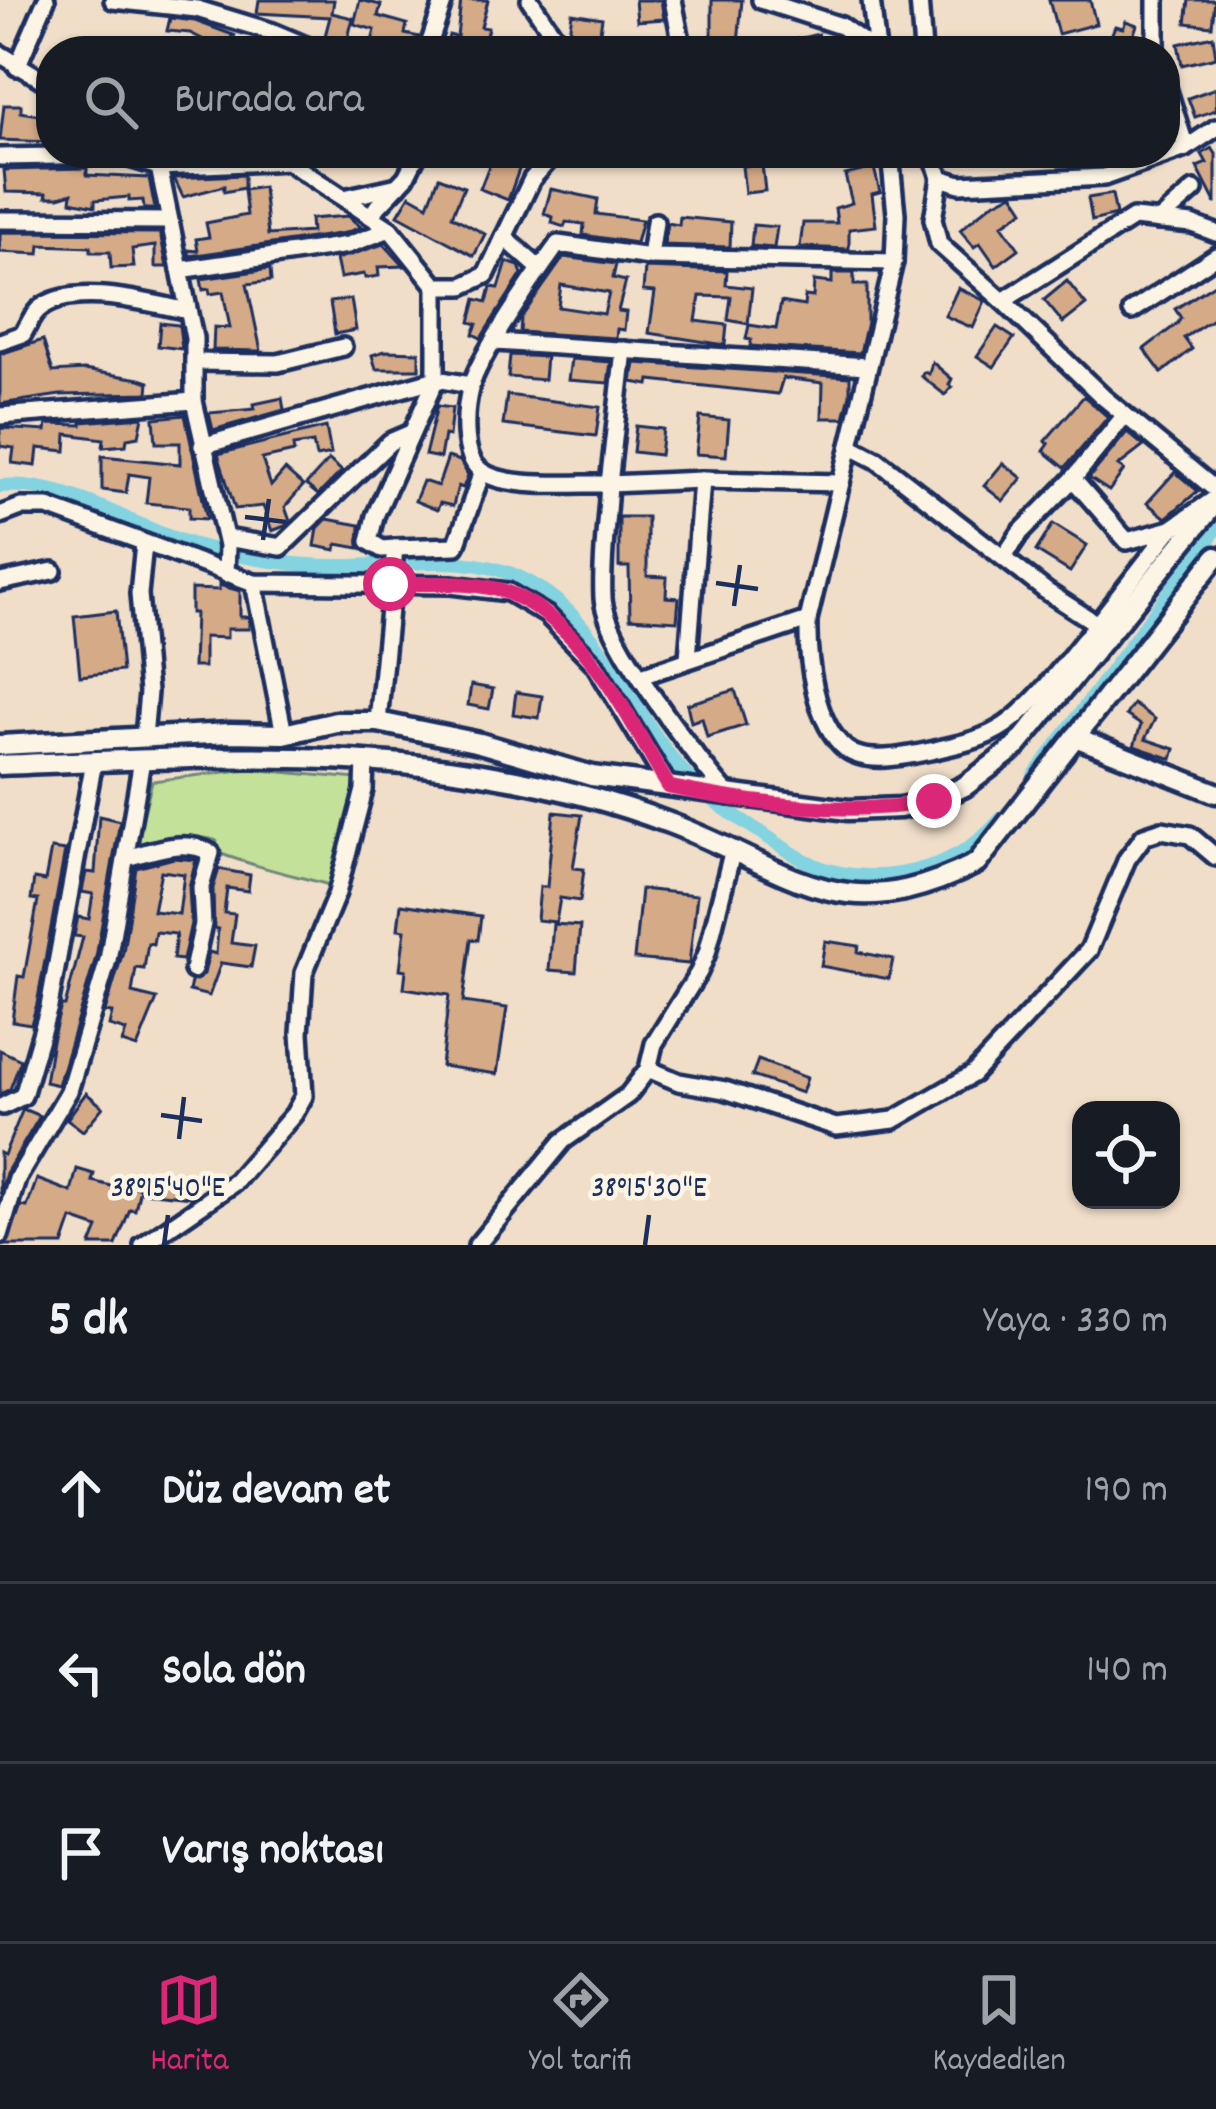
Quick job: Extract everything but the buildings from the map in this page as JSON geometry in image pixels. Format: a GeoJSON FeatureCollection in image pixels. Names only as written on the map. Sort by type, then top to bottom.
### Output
{"type":"FeatureCollection","features":[{"type":"Feature","properties":{"kind":"main road"},"geometry":{"type":"LineString","coordinates":[[0,745],[284,734],[335,722],[378,722],[479,743],[592,776],[696,792],[866,809],[934,801],[965,786],[1016,747],[1216,497]]}},
{"type":"Feature","properties":{"kind":"main road"},"geometry":{"type":"LineString","coordinates":[[0,765],[282,755],[482,771],[669,823],[779,874],[845,895],[882,896],[948,878],[977,863],[1216,557]]}},
{"type":"Feature","properties":{"kind":"main road"},"geometry":{"type":"LineString","coordinates":[[414,730],[415,765]]}},
{"type":"Feature","properties":{"kind":"main road"},"geometry":{"type":"LineString","coordinates":[[1075,737],[1216,793]]}},
{"type":"Feature","properties":{"kind":"street"},"geometry":{"type":"LineString","coordinates":[[17,67],[46,0]]}},
{"type":"Feature","properties":{"kind":"street"},"geometry":{"type":"LineString","coordinates":[[113,0],[197,9],[282,36]]}},
{"type":"Feature","properties":{"kind":"street"},"geometry":{"type":"LineString","coordinates":[[432,36],[444,0]]}},
{"type":"Feature","properties":{"kind":"street"},"geometry":{"type":"LineString","coordinates":[[530,0],[554,36]]}},
{"type":"Feature","properties":{"kind":"street"},"geometry":{"type":"LineString","coordinates":[[673,0],[680,36]]}},
{"type":"Feature","properties":{"kind":"street"},"geometry":{"type":"LineString","coordinates":[[761,0],[841,26],[855,36]]}},
{"type":"Feature","properties":{"kind":"street"},"geometry":{"type":"LineString","coordinates":[[871,0],[875,36]]}},
{"type":"Feature","properties":{"kind":"street"},"geometry":{"type":"LineString","coordinates":[[919,0],[922,36]]}},
{"type":"Feature","properties":{"kind":"street"},"geometry":{"type":"LineString","coordinates":[[1156,0],[1156,36]]}},
{"type":"Feature","properties":{"kind":"street"},"geometry":{"type":"LineString","coordinates":[[0,54],[36,77]]}},
{"type":"Feature","properties":{"kind":"street"},"geometry":{"type":"LineString","coordinates":[[1180,150],[1216,128]]}},
{"type":"Feature","properties":{"kind":"street"},"geometry":{"type":"LineString","coordinates":[[1180,129],[1186,148]]}},
{"type":"Feature","properties":{"kind":"street"},"geometry":{"type":"LineString","coordinates":[[0,157],[36,156]]}},
{"type":"Feature","properties":{"kind":"street"},"geometry":{"type":"LineString","coordinates":[[159,168],[188,311],[194,401],[226,555],[254,583],[284,734]]}},
{"type":"Feature","properties":{"kind":"street"},"geometry":{"type":"LineString","coordinates":[[299,168],[390,229],[436,286],[436,380],[375,516],[369,541],[393,564],[451,585],[508,592],[547,615],[594,663],[669,787]]}},
{"type":"Feature","properties":{"kind":"street"},"geometry":{"type":"LineString","coordinates":[[370,215],[409,168]]}},
{"type":"Feature","properties":{"kind":"street"},"geometry":{"type":"LineString","coordinates":[[436,286],[463,286],[486,275],[541,168]]}},
{"type":"Feature","properties":{"kind":"street"},"geometry":{"type":"LineString","coordinates":[[891,168],[894,262],[808,620],[812,680],[827,723],[846,749],[868,758],[919,754],[980,740],[1011,721],[1171,529],[1216,497],[939,244],[933,219],[940,178],[937,168]]}},
{"type":"Feature","properties":{"kind":"street"},"geometry":{"type":"LineString","coordinates":[[940,178],[960,184],[1103,177],[1129,168]]}},
{"type":"Feature","properties":{"kind":"street"},"geometry":{"type":"LineString","coordinates":[[344,198],[398,186]]}},
{"type":"Feature","properties":{"kind":"street"},"geometry":{"type":"LineString","coordinates":[[1159,220],[1194,190]]}},
{"type":"Feature","properties":{"kind":"street"},"geometry":{"type":"LineString","coordinates":[[1003,301],[1133,218],[1192,224],[1216,233]]}},
{"type":"Feature","properties":{"kind":"street"},"geometry":{"type":"LineString","coordinates":[[0,220],[170,221]]}},
{"type":"Feature","properties":{"kind":"street"},"geometry":{"type":"LineString","coordinates":[[650,257],[655,222]]}},
{"type":"Feature","properties":{"kind":"street"},"geometry":{"type":"LineString","coordinates":[[180,270],[348,245],[390,229]]}},
{"type":"Feature","properties":{"kind":"street"},"geometry":{"type":"LineString","coordinates":[[504,237],[540,268]]}},
{"type":"Feature","properties":{"kind":"street"},"geometry":{"type":"LineString","coordinates":[[841,483],[515,482],[474,465],[468,440],[470,385],[558,244],[650,257],[894,262]]}},
{"type":"Feature","properties":{"kind":"street"},"geometry":{"type":"LineString","coordinates":[[1132,311],[1216,256]]}},
{"type":"Feature","properties":{"kind":"street"},"geometry":{"type":"LineString","coordinates":[[0,342],[23,334],[36,312],[58,298],[111,296],[188,311]]}},
{"type":"Feature","properties":{"kind":"street"},"geometry":{"type":"LineString","coordinates":[[495,342],[867,365]]}},
{"type":"Feature","properties":{"kind":"street"},"geometry":{"type":"LineString","coordinates":[[194,362],[278,363],[343,347]]}},
{"type":"Feature","properties":{"kind":"street"},"geometry":{"type":"LineString","coordinates":[[624,350],[602,602],[641,676],[725,795]]}},
{"type":"Feature","properties":{"kind":"street"},"geometry":{"type":"LineString","coordinates":[[202,446],[436,380],[470,385]]}},
{"type":"Feature","properties":{"kind":"street"},"geometry":{"type":"LineString","coordinates":[[0,416],[194,401]]}},
{"type":"Feature","properties":{"kind":"street"},"geometry":{"type":"LineString","coordinates":[[1004,557],[1125,415]]}},
{"type":"Feature","properties":{"kind":"street"},"geometry":{"type":"LineString","coordinates":[[0,515],[21,507],[48,507],[144,544],[226,555],[281,547],[390,442],[411,433]]}},
{"type":"Feature","properties":{"kind":"street"},"geometry":{"type":"LineString","coordinates":[[850,446],[877,460],[1096,624]]}},
{"type":"Feature","properties":{"kind":"street"},"geometry":{"type":"LineString","coordinates":[[254,583],[393,564],[456,546],[482,472]]}},
{"type":"Feature","properties":{"kind":"street"},"geometry":{"type":"LineString","coordinates":[[1073,479],[1126,541],[1171,529]]}},
{"type":"Feature","properties":{"kind":"street"},"geometry":{"type":"LineString","coordinates":[[688,658],[702,480]]}},
{"type":"Feature","properties":{"kind":"street"},"geometry":{"type":"LineString","coordinates":[[144,544],[139,616],[148,692],[144,737]]}},
{"type":"Feature","properties":{"kind":"street"},"geometry":{"type":"LineString","coordinates":[[378,722],[393,564]]}},
{"type":"Feature","properties":{"kind":"street"},"geometry":{"type":"LineString","coordinates":[[0,582],[53,571]]}},
{"type":"Feature","properties":{"kind":"street"},"geometry":{"type":"LineString","coordinates":[[641,676],[808,620]]}},
{"type":"Feature","properties":{"kind":"street"},"geometry":{"type":"LineString","coordinates":[[0,1234],[17,1179],[69,1091],[108,960],[142,760]]}},
{"type":"Feature","properties":{"kind":"street"},"geometry":{"type":"LineString","coordinates":[[3,1106],[23,1096],[49,1007],[94,761]]}},
{"type":"Feature","properties":{"kind":"street"},"geometry":{"type":"LineString","coordinates":[[143,1245],[235,1182],[304,1096],[299,1033],[304,974],[337,893],[364,790],[365,761]]}},
{"type":"Feature","properties":{"kind":"street"},"geometry":{"type":"LineString","coordinates":[[648,1069],[836,1127],[894,1120],[973,1074],[1089,950],[1127,859],[1144,836],[1162,830],[1190,835],[1216,857]]}},
{"type":"Feature","properties":{"kind":"street"},"geometry":{"type":"LineString","coordinates":[[127,858],[174,845],[198,846],[211,853],[201,887],[203,924],[193,970]]}},
{"type":"Feature","properties":{"kind":"street"},"geometry":{"type":"LineString","coordinates":[[477,1245],[563,1141],[628,1095],[648,1069],[654,1044],[707,953],[732,853]]}},
{"type":"Feature","properties":{"kind":"green space"},"geometry":{"type":"Polygon","coordinates":[[[249,769],[358,779],[353,812],[329,885],[216,852],[217,841],[206,838],[136,844],[152,781],[249,769]]]}},
{"type":"Feature","properties":{"kind":"waterway"},"geometry":{"type":"LineString","coordinates":[[0,486],[52,490],[174,538],[252,558],[325,566],[457,563],[502,570],[523,579],[551,596],[595,642],[665,749],[693,782],[783,847],[828,870],[876,876],[923,869],[966,849],[1002,818]]}},
{"type":"Feature","properties":{"kind":"waterway"},"geometry":{"type":"LineString","coordinates":[[1034,776],[1216,529]]}},
{"type":"Feature","properties":{"kind":"route"},"geometry":{"type":"LineString","coordinates":[[390,584],[508,592],[547,615],[594,663],[669,787],[848,810],[934,801]]}}]}
